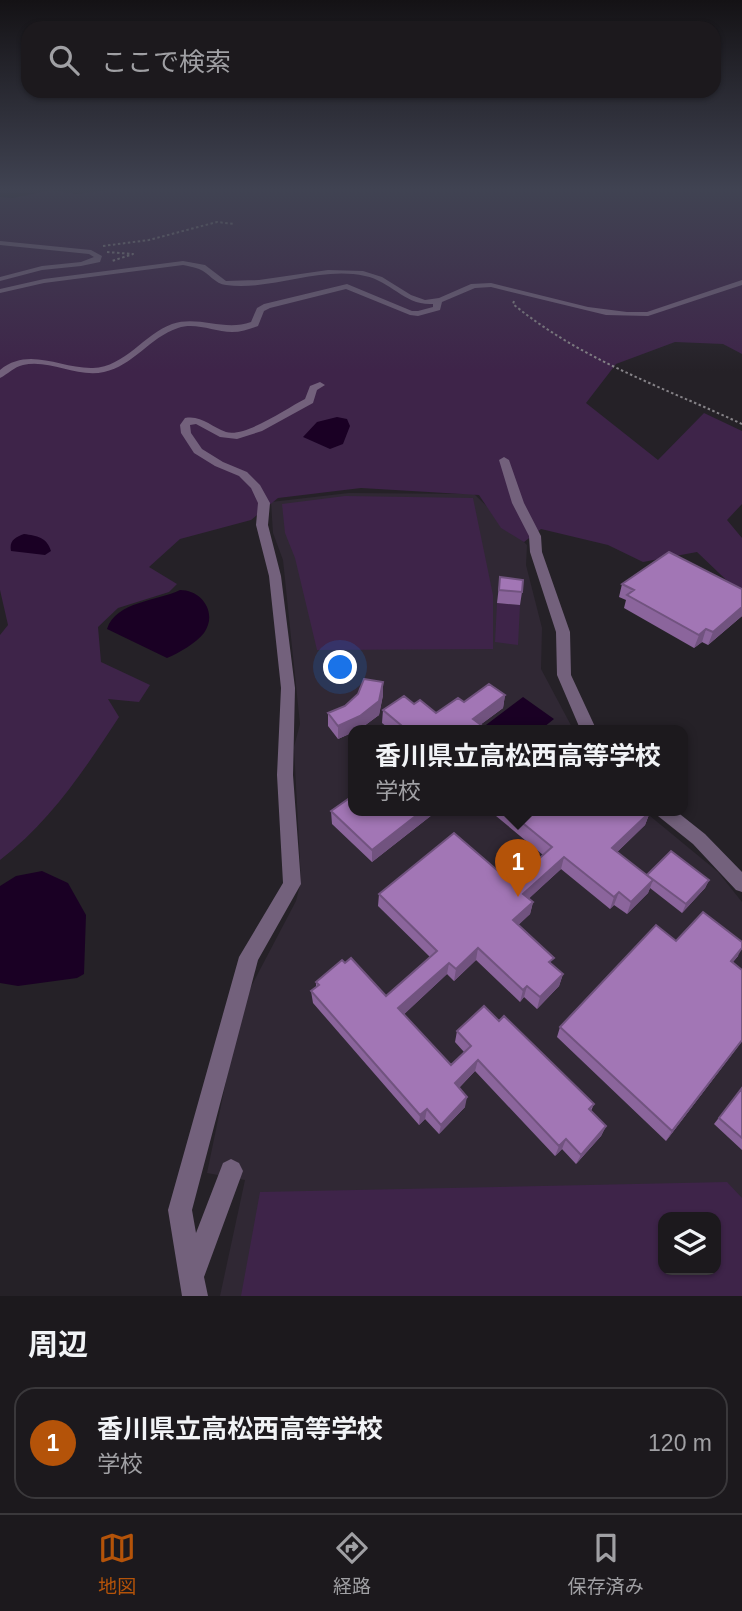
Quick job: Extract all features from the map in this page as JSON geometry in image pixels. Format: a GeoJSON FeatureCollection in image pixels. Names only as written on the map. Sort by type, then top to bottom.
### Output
{"type":"FeatureCollection","features":[{"type":"Feature","properties":{"kind":"street"},"geometry":{"type":"LineString","coordinates":[[0,279],[42,268],[97,260],[98,256],[91,251],[74,249]]}},
{"type":"Feature","properties":{"kind":"street"},"geometry":{"type":"LineString","coordinates":[[0,291],[54,279],[183,263],[202,267],[219,281],[235,284],[338,272],[362,273],[385,280],[399,292],[415,300],[438,300],[471,286],[490,285],[581,310],[635,315],[648,314],[742,282]]}},
{"type":"Feature","properties":{"kind":"street"},"geometry":{"type":"LineString","coordinates":[[0,375],[9,367],[41,360],[92,371],[103,369],[122,360],[171,327],[194,323],[232,332],[243,330],[255,324],[260,310],[267,306],[337,286],[355,288],[410,313],[418,314],[438,308],[438,300]]}},
{"type":"Feature","properties":{"kind":"street"},"geometry":{"type":"LineString","coordinates":[[193,1287],[180,1210],[249,957],[292,884],[285,775],[288,688],[275,576],[262,525],[264,503],[256,486],[243,474],[198,451],[185,425],[194,419],[221,434],[233,437],[243,435],[310,401],[313,388],[320,385]]}},
{"type":"Feature","properties":{"kind":"street"},"geometry":{"type":"LineString","coordinates":[[504,460],[518,503],[535,536],[536,552],[563,632],[564,675],[586,725]]}},
{"type":"Feature","properties":{"kind":"street"},"geometry":{"type":"LineString","coordinates":[[670,816],[699,839],[742,884]]}},
{"type":"Feature","properties":{"kind":"street"},"geometry":{"type":"LineString","coordinates":[[193,1287],[231,1171]]}},
{"type":"Feature","properties":{"kind":"path"},"geometry":{"type":"LineString","coordinates":[[519,300],[513,304],[528,318],[582,354],[742,424]]}},
{"type":"Feature","properties":{"kind":"shaded area"},"geometry":{"type":"Polygon","coordinates":[[[0,249],[742,249],[742,354],[723,344],[675,342],[616,364],[586,403],[658,460],[704,413],[742,431],[742,504],[727,520],[742,538],[742,595],[697,552],[643,562],[608,545],[541,529],[524,542],[501,528],[479,495],[361,488],[278,498],[251,520],[180,539],[149,567],[177,584],[169,592],[118,608],[98,627],[101,662],[150,685],[139,702],[108,699],[119,717],[106,737],[51,812],[0,860],[0,635],[8,625],[0,590],[0,249]]]}},
{"type":"Feature","properties":{"kind":"shaded area"},"geometry":{"type":"Polygon","coordinates":[[[337,417],[347,419],[350,426],[343,444],[330,449],[303,437],[317,422],[337,417]]]}},
{"type":"Feature","properties":{"kind":"shaded area"},"geometry":{"type":"Polygon","coordinates":[[[349,493],[474,494],[527,545],[526,565],[542,628],[541,669],[571,725],[348,725],[348,816],[650,816],[718,872],[742,902],[742,1296],[220,1296],[245,1180],[207,1173],[242,1004],[296,901],[301,881],[294,747],[300,724],[283,560],[273,533],[271,502],[349,493]]]}},
{"type":"Feature","properties":{"kind":"shaded area"},"geometry":{"type":"Polygon","coordinates":[[[345,496],[473,498],[493,595],[493,649],[317,650],[295,558],[285,533],[282,504],[345,496]]]}},
{"type":"Feature","properties":{"kind":"shaded area"},"geometry":{"type":"Polygon","coordinates":[[[24,534],[44,540],[51,551],[45,555],[11,551],[13,540],[24,534]]]}},
{"type":"Feature","properties":{"kind":"shaded area"},"geometry":{"type":"Polygon","coordinates":[[[180,590],[201,598],[206,604],[209,618],[201,637],[177,653],[167,658],[107,629],[112,620],[128,607],[180,590]]]}},
{"type":"Feature","properties":{"kind":"shaded area"},"geometry":{"type":"Polygon","coordinates":[[[497,603],[520,605],[518,645],[495,642],[497,603]]]}},
{"type":"Feature","properties":{"kind":"shaded area"},"geometry":{"type":"Polygon","coordinates":[[[523,697],[554,719],[546,725],[486,725],[523,697]]]}},
{"type":"Feature","properties":{"kind":"shaded area"},"geometry":{"type":"Polygon","coordinates":[[[42,871],[68,883],[86,915],[84,974],[77,978],[18,986],[0,983],[0,886],[16,876],[42,871]]]}},
{"type":"Feature","properties":{"kind":"shaded area"},"geometry":{"type":"Polygon","coordinates":[[[727,1182],[742,1198],[742,1296],[241,1296],[260,1192],[727,1182]]]}},
{"type":"Feature","properties":{"kind":"building"},"geometry":{"type":"Polygon","coordinates":[[[669,552],[742,589],[742,607],[713,632],[706,629],[699,635],[627,595],[634,590],[622,584],[669,552]]]}},
{"type":"Feature","properties":{"kind":"building"},"geometry":{"type":"Polygon","coordinates":[[[500,577],[523,580],[522,592],[499,590],[500,577]]]}},
{"type":"Feature","properties":{"kind":"building"},"geometry":{"type":"Polygon","coordinates":[[[364,679],[383,682],[379,701],[360,716],[338,726],[328,713],[345,706],[358,694],[364,679]]]}},
{"type":"Feature","properties":{"kind":"building"},"geometry":{"type":"Polygon","coordinates":[[[489,684],[505,695],[473,719],[481,725],[401,725],[383,710],[404,696],[414,704],[420,700],[436,713],[458,698],[464,702],[489,684]]]}},
{"type":"Feature","properties":{"kind":"building"},"geometry":{"type":"Polygon","coordinates":[[[348,799],[348,816],[416,816],[372,850],[331,811],[348,799]]]}},
{"type":"Feature","properties":{"kind":"building"},"geometry":{"type":"Polygon","coordinates":[[[514,816],[646,816],[612,848],[653,880],[631,902],[619,892],[614,897],[564,857],[523,894],[533,902],[513,920],[554,958],[549,962],[563,974],[540,997],[527,986],[523,990],[478,948],[456,969],[449,963],[398,1008],[451,1065],[471,1046],[457,1031],[484,1006],[499,1021],[504,1016],[594,1104],[589,1109],[606,1126],[581,1155],[566,1139],[559,1146],[478,1060],[455,1083],[467,1097],[441,1125],[427,1109],[420,1115],[311,991],[319,985],[316,982],[342,960],[345,963],[351,958],[386,996],[437,951],[379,894],[454,833],[512,883],[552,847],[514,816]]]}},
{"type":"Feature","properties":{"kind":"building"},"geometry":{"type":"Polygon","coordinates":[[[671,851],[709,880],[686,904],[647,875],[671,851]]]}},
{"type":"Feature","properties":{"kind":"building"},"geometry":{"type":"Polygon","coordinates":[[[703,912],[742,942],[742,948],[731,961],[742,970],[742,1040],[672,1131],[560,1027],[656,925],[676,941],[703,912]]]}},
{"type":"Feature","properties":{"kind":"building"},"geometry":{"type":"Polygon","coordinates":[[[742,1088],[742,1138],[719,1118],[742,1088]]]}},
{"type":"Feature","properties":{"kind":"place","name":"香川県立高松西高等学校"},"geometry":{"type":"Point","coordinates":[518,897]}}]}
